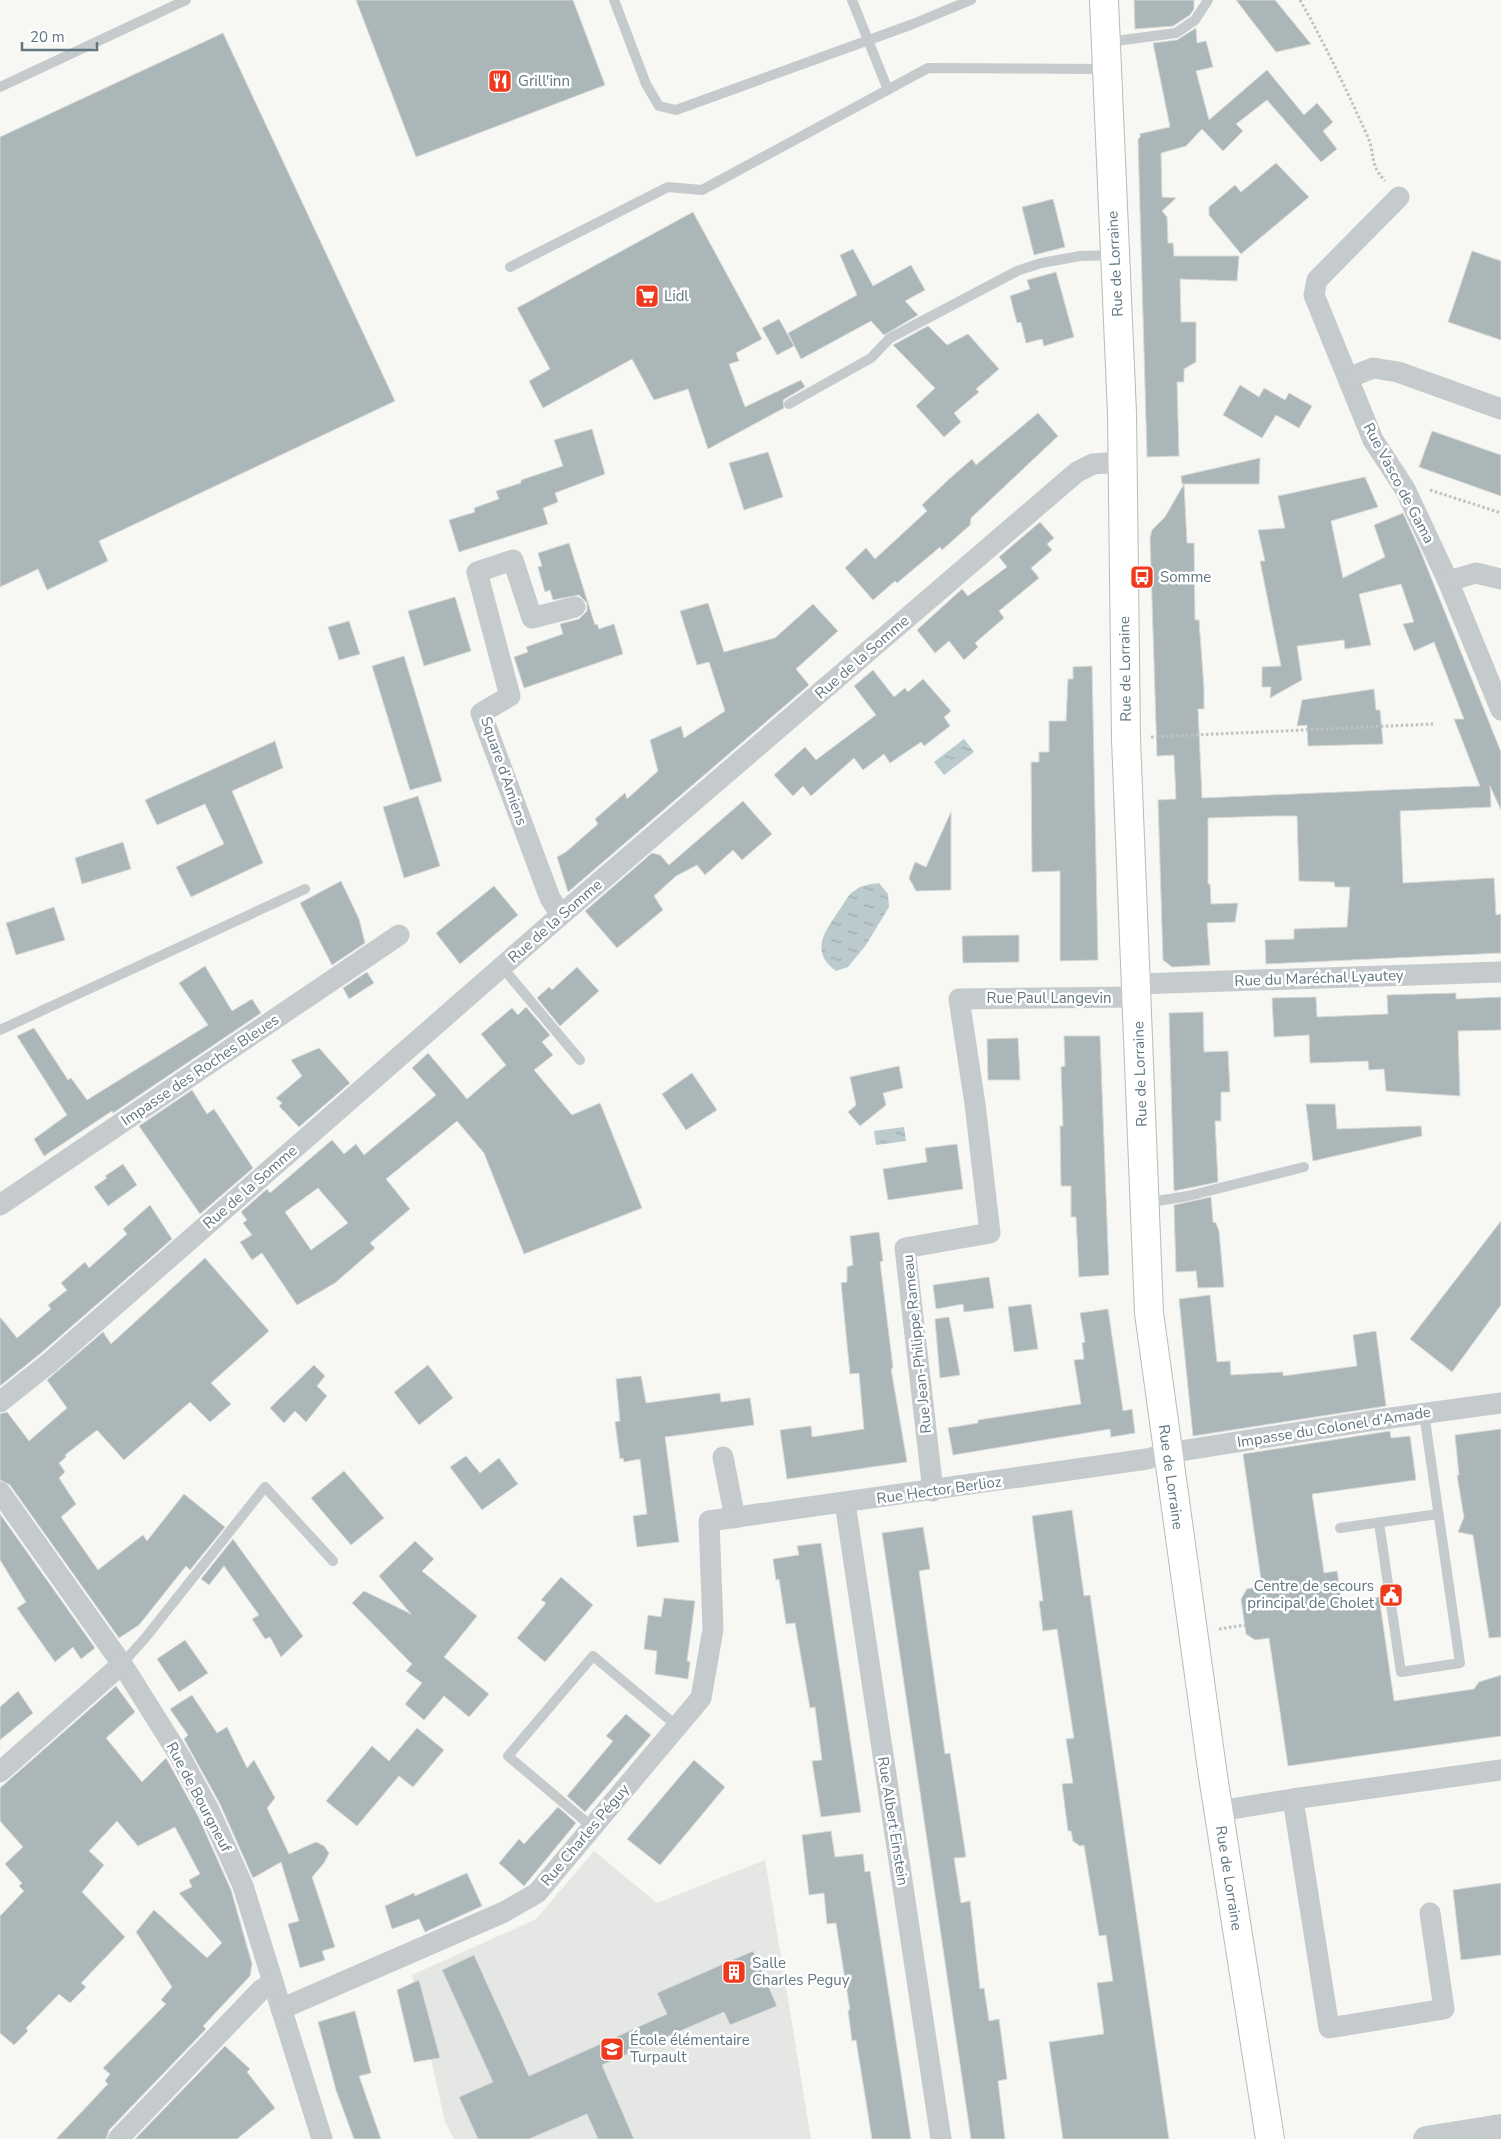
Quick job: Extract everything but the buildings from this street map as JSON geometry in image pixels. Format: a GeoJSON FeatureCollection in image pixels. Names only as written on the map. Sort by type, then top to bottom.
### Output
{"type":"FeatureCollection","features":[{"type":"Feature","properties":{"kind":"main road","name":"Rue de Lorraine"},"geometry":{"type":"LineString","coordinates":[[1104,0],[1122,413],[1121,462],[1126,739],[1138,990],[1149,1313],[1219,1811],[1270,2139]]}},
{"type":"Feature","properties":{"kind":"street","name":"Rue Vasco de Gama"},"geometry":{"type":"LineString","coordinates":[[1399,197],[1317,280],[1314,295],[1374,440],[1405,489],[1448,581],[1501,710]]}},
{"type":"Feature","properties":{"kind":"street"},"geometry":{"type":"LineString","coordinates":[[1348,378],[1373,368],[1398,372],[1501,409]]}},
{"type":"Feature","properties":{"kind":"street","name":"Rue de la Somme"},"geometry":{"type":"LineString","coordinates":[[0,1402],[56,1357],[561,915],[1077,472],[1092,464],[1121,462]]}},
{"type":"Feature","properties":{"kind":"street","name":"Square d’Amiens"},"geometry":{"type":"LineString","coordinates":[[561,915],[550,898],[481,713],[510,696],[477,572],[513,560],[532,618],[575,607]]}},
{"type":"Feature","properties":{"kind":"street"},"geometry":{"type":"LineString","coordinates":[[1448,581],[1476,573],[1501,579]]}},
{"type":"Feature","properties":{"kind":"street","name":"Impasse des Roches Bleues"},"geometry":{"type":"LineString","coordinates":[[0,1206],[399,935]]}},
{"type":"Feature","properties":{"kind":"street","name":"Rue du Maréchal Lyautey"},"geometry":{"type":"LineString","coordinates":[[1138,990],[1501,972]]}},
{"type":"Feature","properties":{"kind":"street","name":"Rue Paul Langevin"},"geometry":{"type":"LineString","coordinates":[[959,999],[1138,990]]}},
{"type":"Feature","properties":{"kind":"street","name":"Rue Jean-Philippe Rameau"},"geometry":{"type":"LineString","coordinates":[[933,1491],[905,1248],[990,1233],[975,1104],[959,999]]}},
{"type":"Feature","properties":{"kind":"street","name":"Impasse du Colonel d’Amade"},"geometry":{"type":"LineString","coordinates":[[1168,1453],[1424,1413],[1501,1403]]}},
{"type":"Feature","properties":{"kind":"street","name":"Rue Hector Berlioz"},"geometry":{"type":"LineString","coordinates":[[708,1521],[1147,1460],[1168,1453]]}},
{"type":"Feature","properties":{"kind":"street"},"geometry":{"type":"LineString","coordinates":[[723,1457],[735,1518]]}},
{"type":"Feature","properties":{"kind":"street","name":"Rue de Bourgneuf"},"geometry":{"type":"LineString","coordinates":[[0,1492],[122,1664],[181,1758],[209,1810],[243,1886],[322,2139]]}},
{"type":"Feature","properties":{"kind":"street","name":"Rue Albert Einstein"},"geometry":{"type":"LineString","coordinates":[[845,1503],[941,2139]]}},
{"type":"Feature","properties":{"kind":"street","name":"Rue Charles Péguy"},"geometry":{"type":"LineString","coordinates":[[281,2008],[504,1912],[537,1892],[700,1698],[713,1629],[708,1521]]}},
{"type":"Feature","properties":{"kind":"street"},"geometry":{"type":"LineString","coordinates":[[0,1772],[122,1664]]}},
{"type":"Feature","properties":{"kind":"street"},"geometry":{"type":"LineString","coordinates":[[1219,1811],[1501,1770]]}},
{"type":"Feature","properties":{"kind":"street"},"geometry":{"type":"LineString","coordinates":[[1293,1799],[1329,2028],[1444,2009],[1430,1913]]}},
{"type":"Feature","properties":{"kind":"street"},"geometry":{"type":"LineString","coordinates":[[118,2139],[261,1990],[273,1982]]}},
{"type":"Feature","properties":{"kind":"street"},"geometry":{"type":"LineString","coordinates":[[1426,2139],[1501,2127]]}},
{"type":"Feature","properties":{"kind":"lane"},"geometry":{"type":"LineString","coordinates":[[0,88],[186,0]]}},
{"type":"Feature","properties":{"kind":"lane"},"geometry":{"type":"LineString","coordinates":[[614,0],[646,84],[659,106],[676,110],[971,0]]}},
{"type":"Feature","properties":{"kind":"lane"},"geometry":{"type":"LineString","coordinates":[[852,0],[888,90]]}},
{"type":"Feature","properties":{"kind":"lane"},"geometry":{"type":"LineString","coordinates":[[510,267],[668,187],[702,190],[928,68],[1106,56],[1176,33],[1195,20],[1208,0]]}},
{"type":"Feature","properties":{"kind":"lane"},"geometry":{"type":"LineString","coordinates":[[789,404],[871,358],[890,338],[1017,271],[1041,263],[1080,256],[1114,255]]}},
{"type":"Feature","properties":{"kind":"lane"},"geometry":{"type":"LineString","coordinates":[[0,1030],[305,889]]}},
{"type":"Feature","properties":{"kind":"lane"},"geometry":{"type":"LineString","coordinates":[[502,967],[580,1060]]}},
{"type":"Feature","properties":{"kind":"lane"},"geometry":{"type":"LineString","coordinates":[[1144,1203],[1188,1196],[1304,1167]]}},
{"type":"Feature","properties":{"kind":"lane"},"geometry":{"type":"LineString","coordinates":[[1379,1522],[1401,1672],[1460,1663],[1424,1413]]}},
{"type":"Feature","properties":{"kind":"lane"},"geometry":{"type":"LineString","coordinates":[[122,1664],[146,1637],[265,1487],[333,1560]]}},
{"type":"Feature","properties":{"kind":"lane"},"geometry":{"type":"LineString","coordinates":[[1340,1528],[1438,1514]]}},
{"type":"Feature","properties":{"kind":"lane"},"geometry":{"type":"LineString","coordinates":[[591,1826],[508,1756],[593,1656],[677,1726]]}},
{"type":"Feature","properties":{"kind":"path"},"geometry":{"type":"LineString","coordinates":[[1300,0],[1331,56],[1369,139],[1375,170],[1399,197]]}},
{"type":"Feature","properties":{"kind":"path"},"geometry":{"type":"LineString","coordinates":[[1405,489],[1436,490],[1501,513]]}},
{"type":"Feature","properties":{"kind":"path"},"geometry":{"type":"LineString","coordinates":[[1126,739],[1433,724]]}},
{"type":"Feature","properties":{"kind":"path"},"geometry":{"type":"LineString","coordinates":[[1233,1627],[1245,1625]]}},
{"type":"Feature","properties":{"kind":"shaded area","name":"École élémentaire Turpault"},"geometry":{"type":"Polygon","coordinates":[[[594,1851],[657,1903],[765,1860],[811,2139],[454,2139],[445,2122],[412,1975],[536,1919],[594,1851]]]}},
{"type":"Feature","properties":{"kind":"water"},"geometry":{"type":"Polygon","coordinates":[[[964,739],[974,752],[944,775],[934,762],[964,739]]]}},
{"type":"Feature","properties":{"kind":"water"},"geometry":{"type":"Polygon","coordinates":[[[879,883],[888,894],[889,907],[866,945],[848,967],[836,971],[823,956],[821,948],[825,933],[852,892],[869,884],[879,883]]]}},
{"type":"Feature","properties":{"kind":"water"},"geometry":{"type":"Polygon","coordinates":[[[904,1127],[906,1141],[876,1145],[874,1131],[904,1127]]]}},
{"type":"Feature","properties":{"kind":"place","name":"Grill'inn"},"geometry":{"type":"Point","coordinates":[500,81]}},
{"type":"Feature","properties":{"kind":"place","name":"Lidl"},"geometry":{"type":"Point","coordinates":[647,296]}},
{"type":"Feature","properties":{"kind":"place","name":"Somme"},"geometry":{"type":"Point","coordinates":[1142,577]}},
{"type":"Feature","properties":{"kind":"place","name":"Centre de secours principal de Cholet"},"geometry":{"type":"Point","coordinates":[1391,1595]}},
{"type":"Feature","properties":{"kind":"place","name":"Salle Charles Peguy"},"geometry":{"type":"Point","coordinates":[734,1972]}},
{"type":"Feature","properties":{"kind":"place","name":"École élémentaire Turpault"},"geometry":{"type":"Point","coordinates":[612,2049]}}]}
